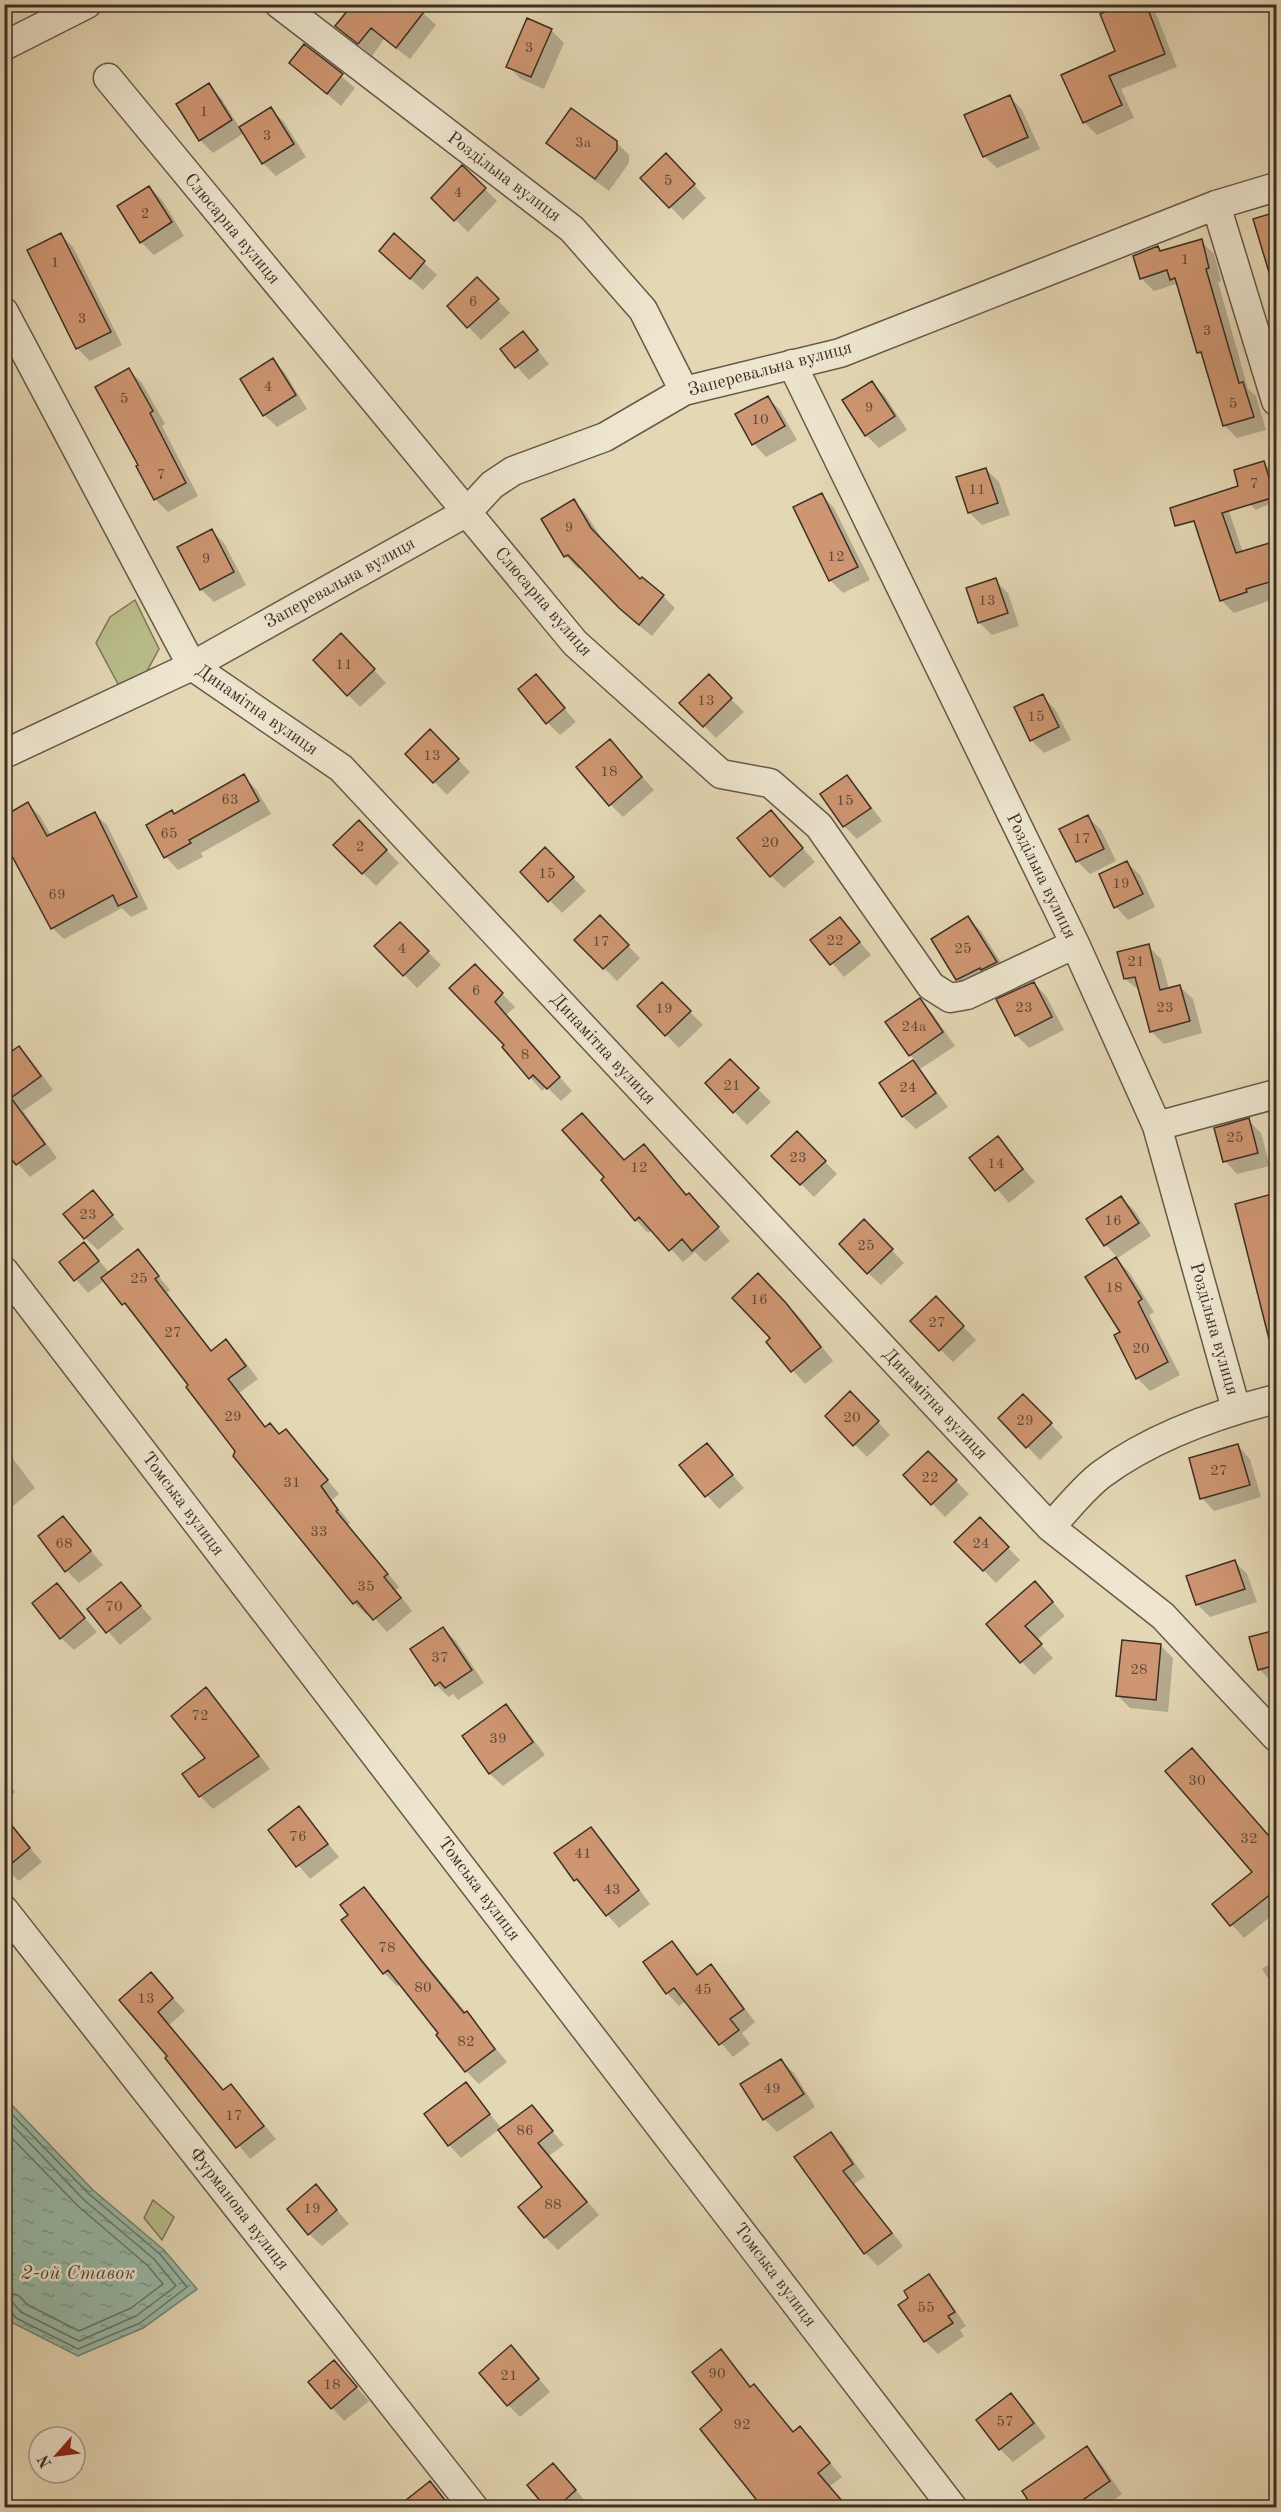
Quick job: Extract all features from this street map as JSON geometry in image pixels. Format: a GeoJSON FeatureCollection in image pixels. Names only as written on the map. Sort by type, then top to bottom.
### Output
{"type":"FeatureCollection","features":[{"type":"Feature","properties":{"kind":"street"},"geometry":{"type":"LineString","coordinates":[[4,46],[87,4]]}},
{"type":"Feature","properties":{"kind":"street","name":"Роздільна вулиця"},"geometry":{"type":"LineString","coordinates":[[279,4],[572,229],[643,310],[684,391]]}},
{"type":"Feature","properties":{"kind":"street","name":"Слюсарна вулиця"},"geometry":{"type":"LineString","coordinates":[[108,78],[575,644],[721,774],[770,783],[819,826],[931,986],[950,998],[967,995],[1075,944]]}},
{"type":"Feature","properties":{"kind":"street","name":"Заперевальна вулиця"},"geometry":{"type":"LineString","coordinates":[[4,754],[192,666],[467,512],[492,485],[513,471],[605,437],[684,391],[840,353],[1216,205],[1276,187]]}},
{"type":"Feature","properties":{"kind":"street"},"geometry":{"type":"LineString","coordinates":[[1216,205],[1276,401]]}},
{"type":"Feature","properties":{"kind":"street","name":"Динамітна вулиця"},"geometry":{"type":"LineString","coordinates":[[4,312],[192,666],[341,768],[1050,1527],[1163,1616],[1271,1723]]}},
{"type":"Feature","properties":{"kind":"street","name":"Роздільна вулиця"},"geometry":{"type":"LineString","coordinates":[[792,364],[1075,944],[1157,1126],[1236,1409]]}},
{"type":"Feature","properties":{"kind":"street"},"geometry":{"type":"LineString","coordinates":[[1157,1126],[1276,1094]]}},
{"type":"Feature","properties":{"kind":"street","name":"Томська вулиця"},"geometry":{"type":"LineString","coordinates":[[4,1271],[953,2508]]}},
{"type":"Feature","properties":{"kind":"street"},"geometry":{"type":"LineString","coordinates":[[1050,1527],[1101,1474],[1152,1444],[1236,1409],[1276,1399]]}},
{"type":"Feature","properties":{"kind":"street","name":"Фурманова вулиця"},"geometry":{"type":"LineString","coordinates":[[4,1910],[474,2508]]}},
{"type":"Feature","properties":{"kind":"shaded area"},"geometry":{"type":"Polygon","coordinates":[[[135,600],[159,649],[142,680],[118,684],[96,643],[110,617],[135,600]]]}},
{"type":"Feature","properties":{"kind":"shaded area"},"geometry":{"type":"Polygon","coordinates":[[[153,2200],[174,2217],[162,2240],[144,2218],[153,2200]]]}},
{"type":"Feature","properties":{"kind":"water","name":"2-ой Ставок"},"geometry":{"type":"Polygon","coordinates":[[[4,2097],[93,2190],[164,2250],[197,2289],[143,2328],[78,2356],[11,2322],[4,2311],[4,2097]]]}},
{"type":"Feature","properties":{"kind":"building"},"geometry":{"type":"Polygon","coordinates":[[[341,4],[430,4],[396,48],[371,28],[358,44],[335,26],[348,10],[341,4]]]}},
{"type":"Feature","properties":{"kind":"building"},"geometry":{"type":"Polygon","coordinates":[[[1124,4],[1146,4],[1165,54],[1109,76],[1122,105],[1083,123],[1061,75],[1115,51],[1100,14],[1124,4]]]}},
{"type":"Feature","properties":{"kind":"building"},"geometry":{"type":"Polygon","coordinates":[[[527,18],[552,29],[531,77],[506,67],[527,18]]]}},
{"type":"Feature","properties":{"kind":"building"},"geometry":{"type":"Polygon","coordinates":[[[304,44],[343,74],[327,94],[289,63],[304,44]]]}},
{"type":"Feature","properties":{"kind":"building"},"geometry":{"type":"Polygon","coordinates":[[[209,83],[232,120],[199,141],[176,104],[209,83]]]}},
{"type":"Feature","properties":{"kind":"building"},"geometry":{"type":"Polygon","coordinates":[[[1010,95],[1028,137],[983,157],[964,115],[1010,95]]]}},
{"type":"Feature","properties":{"kind":"building"},"geometry":{"type":"Polygon","coordinates":[[[271,107],[294,144],[262,164],[239,127],[271,107]]]}},
{"type":"Feature","properties":{"kind":"building"},"geometry":{"type":"Polygon","coordinates":[[[571,108],[617,141],[617,150],[595,179],[546,143],[571,108]]]}},
{"type":"Feature","properties":{"kind":"building"},"geometry":{"type":"Polygon","coordinates":[[[666,153],[695,184],[669,208],[640,178],[666,153]]]}},
{"type":"Feature","properties":{"kind":"building"},"geometry":{"type":"Polygon","coordinates":[[[462,165],[486,188],[454,221],[431,198],[462,165]]]}},
{"type":"Feature","properties":{"kind":"building"},"geometry":{"type":"Polygon","coordinates":[[[149,186],[172,222],[140,243],[117,206],[149,186]]]}},
{"type":"Feature","properties":{"kind":"building"},"geometry":{"type":"Polygon","coordinates":[[[1276,212],[1276,278],[1271,279],[1253,219],[1276,212]]]}},
{"type":"Feature","properties":{"kind":"building"},"geometry":{"type":"Polygon","coordinates":[[[61,233],[111,332],[76,349],[27,250],[61,233]]]}},
{"type":"Feature","properties":{"kind":"building"},"geometry":{"type":"Polygon","coordinates":[[[394,233],[425,261],[410,279],[379,251],[394,233]]]}},
{"type":"Feature","properties":{"kind":"building"},"geometry":{"type":"Polygon","coordinates":[[[1202,239],[1209,268],[1206,269],[1239,383],[1243,382],[1254,417],[1223,426],[1201,352],[1197,353],[1175,278],[1170,280],[1167,270],[1140,279],[1133,256],[1158,246],[1160,251],[1202,239]]]}},
{"type":"Feature","properties":{"kind":"building"},"geometry":{"type":"Polygon","coordinates":[[[477,277],[499,299],[467,328],[447,306],[477,277]]]}},
{"type":"Feature","properties":{"kind":"building"},"geometry":{"type":"Polygon","coordinates":[[[523,331],[538,350],[515,368],[500,349],[523,331]]]}},
{"type":"Feature","properties":{"kind":"building"},"geometry":{"type":"Polygon","coordinates":[[[273,358],[296,395],[263,416],[240,379],[273,358]]]}},
{"type":"Feature","properties":{"kind":"building"},"geometry":{"type":"Polygon","coordinates":[[[129,368],[153,411],[150,413],[186,483],[154,500],[136,466],[138,465],[95,387],[129,368]]]}},
{"type":"Feature","properties":{"kind":"building"},"geometry":{"type":"Polygon","coordinates":[[[872,381],[895,416],[865,436],[842,400],[872,381]]]}},
{"type":"Feature","properties":{"kind":"building"},"geometry":{"type":"Polygon","coordinates":[[[768,396],[785,426],[752,445],[735,414],[768,396]]]}},
{"type":"Feature","properties":{"kind":"building"},"geometry":{"type":"Polygon","coordinates":[[[1264,461],[1275,497],[1222,513],[1236,553],[1276,541],[1276,580],[1246,589],[1247,592],[1220,601],[1194,521],[1175,526],[1170,508],[1238,486],[1234,470],[1264,461]]]}},
{"type":"Feature","properties":{"kind":"building"},"geometry":{"type":"Polygon","coordinates":[[[986,468],[998,503],[968,513],[956,477],[986,468]]]}},
{"type":"Feature","properties":{"kind":"building"},"geometry":{"type":"Polygon","coordinates":[[[822,493],[858,567],[829,581],[793,507],[822,493]]]}},
{"type":"Feature","properties":{"kind":"building"},"geometry":{"type":"Polygon","coordinates":[[[574,499],[591,528],[640,579],[642,577],[664,595],[639,625],[619,608],[568,555],[564,557],[541,519],[574,499]]]}},
{"type":"Feature","properties":{"kind":"building"},"geometry":{"type":"Polygon","coordinates":[[[212,529],[234,572],[200,590],[177,547],[212,529]]]}},
{"type":"Feature","properties":{"kind":"building"},"geometry":{"type":"Polygon","coordinates":[[[996,578],[1008,613],[978,623],[966,588],[996,578]]]}},
{"type":"Feature","properties":{"kind":"building"},"geometry":{"type":"Polygon","coordinates":[[[341,633],[375,669],[347,696],[313,660],[341,633]]]}},
{"type":"Feature","properties":{"kind":"building"},"geometry":{"type":"Polygon","coordinates":[[[536,674],[565,708],[546,724],[518,689],[536,674]]]}},
{"type":"Feature","properties":{"kind":"building"},"geometry":{"type":"Polygon","coordinates":[[[709,674],[732,698],[703,727],[679,703],[709,674]]]}},
{"type":"Feature","properties":{"kind":"building"},"geometry":{"type":"Polygon","coordinates":[[[1043,694],[1059,727],[1030,741],[1014,707],[1043,694]]]}},
{"type":"Feature","properties":{"kind":"building"},"geometry":{"type":"Polygon","coordinates":[[[430,729],[459,759],[433,783],[405,754],[430,729]]]}},
{"type":"Feature","properties":{"kind":"building"},"geometry":{"type":"Polygon","coordinates":[[[610,739],[642,777],[609,806],[576,767],[610,739]]]}},
{"type":"Feature","properties":{"kind":"building"},"geometry":{"type":"Polygon","coordinates":[[[244,774],[259,801],[189,840],[191,843],[164,858],[146,825],[172,810],[174,814],[244,774]]]}},
{"type":"Feature","properties":{"kind":"building"},"geometry":{"type":"Polygon","coordinates":[[[847,775],[871,808],[843,827],[820,794],[847,775]]]}},
{"type":"Feature","properties":{"kind":"building"},"geometry":{"type":"Polygon","coordinates":[[[28,802],[47,836],[95,812],[137,897],[118,906],[113,895],[51,929],[4,841],[4,816],[28,802]]]}},
{"type":"Feature","properties":{"kind":"building"},"geometry":{"type":"Polygon","coordinates":[[[771,810],[803,848],[770,877],[737,838],[771,810]]]}},
{"type":"Feature","properties":{"kind":"building"},"geometry":{"type":"Polygon","coordinates":[[[1088,815],[1104,849],[1076,862],[1059,829],[1088,815]]]}},
{"type":"Feature","properties":{"kind":"building"},"geometry":{"type":"Polygon","coordinates":[[[359,820],[387,850],[362,874],[333,845],[359,820]]]}},
{"type":"Feature","properties":{"kind":"building"},"geometry":{"type":"Polygon","coordinates":[[[545,847],[574,877],[548,902],[520,872],[545,847]]]}},
{"type":"Feature","properties":{"kind":"building"},"geometry":{"type":"Polygon","coordinates":[[[1127,861],[1143,894],[1114,908],[1099,874],[1127,861]]]}},
{"type":"Feature","properties":{"kind":"building"},"geometry":{"type":"Polygon","coordinates":[[[600,915],[629,945],[603,969],[574,940],[600,915]]]}},
{"type":"Feature","properties":{"kind":"building"},"geometry":{"type":"Polygon","coordinates":[[[968,916],[997,962],[956,980],[931,939],[968,916]]]}},
{"type":"Feature","properties":{"kind":"building"},"geometry":{"type":"Polygon","coordinates":[[[840,917],[860,942],[830,965],[810,940],[840,917]]]}},
{"type":"Feature","properties":{"kind":"building"},"geometry":{"type":"Polygon","coordinates":[[[400,922],[429,951],[403,976],[374,946],[400,922]]]}},
{"type":"Feature","properties":{"kind":"building"},"geometry":{"type":"Polygon","coordinates":[[[1149,944],[1160,990],[1180,985],[1190,1021],[1150,1032],[1135,977],[1124,979],[1117,952],[1149,944]]]}},
{"type":"Feature","properties":{"kind":"building"},"geometry":{"type":"Polygon","coordinates":[[[475,964],[503,993],[495,1002],[560,1077],[547,1089],[533,1075],[529,1079],[502,1047],[504,1045],[449,988],[475,964]]]}},
{"type":"Feature","properties":{"kind":"building"},"geometry":{"type":"Polygon","coordinates":[[[662,982],[691,1011],[665,1036],[637,1006],[662,982]]]}},
{"type":"Feature","properties":{"kind":"building"},"geometry":{"type":"Polygon","coordinates":[[[1034,982],[1052,1017],[1015,1036],[996,999],[1034,982]]]}},
{"type":"Feature","properties":{"kind":"building"},"geometry":{"type":"Polygon","coordinates":[[[920,998],[943,1032],[909,1056],[885,1022],[920,998]]]}},
{"type":"Feature","properties":{"kind":"building"},"geometry":{"type":"Polygon","coordinates":[[[19,1046],[41,1076],[11,1098],[45,1144],[16,1165],[4,1150],[4,1057],[19,1046]]]}},
{"type":"Feature","properties":{"kind":"building"},"geometry":{"type":"Polygon","coordinates":[[[730,1059],[759,1088],[733,1113],[705,1083],[730,1059]]]}},
{"type":"Feature","properties":{"kind":"building"},"geometry":{"type":"Polygon","coordinates":[[[913,1060],[936,1093],[902,1117],[879,1083],[913,1060]]]}},
{"type":"Feature","properties":{"kind":"building"},"geometry":{"type":"Polygon","coordinates":[[[582,1113],[624,1160],[644,1144],[686,1195],[689,1193],[719,1227],[692,1251],[682,1239],[669,1251],[639,1217],[635,1221],[601,1180],[604,1177],[562,1130],[582,1113]]]}},
{"type":"Feature","properties":{"kind":"building"},"geometry":{"type":"Polygon","coordinates":[[[1249,1118],[1258,1153],[1223,1162],[1214,1128],[1249,1118]]]}},
{"type":"Feature","properties":{"kind":"building"},"geometry":{"type":"Polygon","coordinates":[[[797,1131],[826,1161],[800,1185],[771,1156],[797,1131]]]}},
{"type":"Feature","properties":{"kind":"building"},"geometry":{"type":"Polygon","coordinates":[[[998,1136],[1023,1169],[995,1191],[969,1158],[998,1136]]]}},
{"type":"Feature","properties":{"kind":"building"},"geometry":{"type":"Polygon","coordinates":[[[93,1190],[113,1215],[84,1239],[63,1214],[93,1190]]]}},
{"type":"Feature","properties":{"kind":"building"},"geometry":{"type":"Polygon","coordinates":[[[1276,1193],[1276,1338],[1269,1339],[1235,1204],[1276,1193]]]}},
{"type":"Feature","properties":{"kind":"building"},"geometry":{"type":"Polygon","coordinates":[[[1121,1196],[1139,1223],[1104,1246],[1086,1219],[1121,1196]]]}},
{"type":"Feature","properties":{"kind":"building"},"geometry":{"type":"Polygon","coordinates":[[[864,1219],[893,1249],[867,1274],[839,1244],[864,1219]]]}},
{"type":"Feature","properties":{"kind":"building"},"geometry":{"type":"Polygon","coordinates":[[[84,1242],[99,1261],[74,1281],[59,1262],[84,1242]]]}},
{"type":"Feature","properties":{"kind":"building"},"geometry":{"type":"Polygon","coordinates":[[[138,1249],[159,1276],[155,1279],[211,1351],[226,1339],[246,1366],[228,1379],[265,1427],[270,1423],[279,1434],[286,1429],[328,1480],[321,1486],[338,1510],[336,1511],[388,1574],[384,1577],[401,1598],[373,1620],[357,1601],[353,1604],[233,1456],[235,1451],[186,1387],[188,1385],[125,1303],[122,1305],[101,1278],[138,1249]]]}},
{"type":"Feature","properties":{"kind":"building"},"geometry":{"type":"Polygon","coordinates":[[[1116,1257],[1142,1299],[1138,1302],[1168,1362],[1136,1379],[1114,1335],[1120,1332],[1085,1277],[1116,1257]]]}},
{"type":"Feature","properties":{"kind":"building"},"geometry":{"type":"Polygon","coordinates":[[[758,1273],[786,1303],[821,1347],[791,1372],[766,1342],[770,1338],[732,1298],[758,1273]]]}},
{"type":"Feature","properties":{"kind":"building"},"geometry":{"type":"Polygon","coordinates":[[[936,1296],[964,1326],[939,1351],[910,1321],[936,1296]]]}},
{"type":"Feature","properties":{"kind":"building"},"geometry":{"type":"Polygon","coordinates":[[[850,1391],[879,1421],[853,1446],[825,1416],[850,1391]]]}},
{"type":"Feature","properties":{"kind":"building"},"geometry":{"type":"Polygon","coordinates":[[[1023,1394],[1052,1423],[1026,1448],[998,1418],[1023,1394]]]}},
{"type":"Feature","properties":{"kind":"building"},"geometry":{"type":"Polygon","coordinates":[[[707,1443],[733,1475],[705,1497],[679,1465],[707,1443]]]}},
{"type":"Feature","properties":{"kind":"building"},"geometry":{"type":"Polygon","coordinates":[[[1238,1444],[1250,1485],[1200,1499],[1189,1458],[1238,1444]]]}},
{"type":"Feature","properties":{"kind":"building"},"geometry":{"type":"Polygon","coordinates":[[[928,1451],[957,1480],[931,1505],[903,1475],[928,1451]]]}},
{"type":"Feature","properties":{"kind":"building"},"geometry":{"type":"Polygon","coordinates":[[[63,1516],[91,1551],[65,1572],[38,1536],[63,1516]]]}},
{"type":"Feature","properties":{"kind":"building"},"geometry":{"type":"Polygon","coordinates":[[[980,1517],[1009,1547],[983,1571],[954,1542],[980,1517]]]}},
{"type":"Feature","properties":{"kind":"building"},"geometry":{"type":"Polygon","coordinates":[[[1235,1560],[1245,1589],[1196,1605],[1186,1576],[1235,1560]]]}},
{"type":"Feature","properties":{"kind":"building"},"geometry":{"type":"Polygon","coordinates":[[[1035,1581],[1053,1602],[1025,1626],[1042,1644],[1020,1663],[986,1624],[1035,1581]]]}},
{"type":"Feature","properties":{"kind":"building"},"geometry":{"type":"Polygon","coordinates":[[[121,1582],[141,1606],[106,1633],[87,1609],[121,1582]]]}},
{"type":"Feature","properties":{"kind":"building"},"geometry":{"type":"Polygon","coordinates":[[[57,1583],[85,1618],[60,1639],[32,1603],[57,1583]]]}},
{"type":"Feature","properties":{"kind":"building"},"geometry":{"type":"Polygon","coordinates":[[[443,1627],[472,1670],[445,1688],[440,1682],[435,1686],[410,1649],[443,1627]]]}},
{"type":"Feature","properties":{"kind":"building"},"geometry":{"type":"Polygon","coordinates":[[[1276,1630],[1276,1665],[1258,1670],[1249,1637],[1276,1630]]]}},
{"type":"Feature","properties":{"kind":"building"},"geometry":{"type":"Polygon","coordinates":[[[1122,1640],[1161,1644],[1156,1700],[1116,1696],[1122,1640]]]}},
{"type":"Feature","properties":{"kind":"building"},"geometry":{"type":"Polygon","coordinates":[[[206,1687],[259,1756],[199,1797],[182,1774],[205,1758],[171,1716],[206,1687]]]}},
{"type":"Feature","properties":{"kind":"building"},"geometry":{"type":"Polygon","coordinates":[[[506,1704],[533,1742],[489,1774],[462,1736],[506,1704]]]}},
{"type":"Feature","properties":{"kind":"building"},"geometry":{"type":"Polygon","coordinates":[[[1192,1748],[1276,1844],[1276,1901],[1271,1894],[1230,1926],[1212,1904],[1252,1872],[1165,1771],[1192,1748]]]}},
{"type":"Feature","properties":{"kind":"building"},"geometry":{"type":"Polygon","coordinates":[[[299,1806],[328,1844],[296,1867],[268,1830],[299,1806]]]}},
{"type":"Feature","properties":{"kind":"building"},"geometry":{"type":"Polygon","coordinates":[[[4,1816],[30,1848],[4,1870],[4,1816]]]}},
{"type":"Feature","properties":{"kind":"building"},"geometry":{"type":"Polygon","coordinates":[[[591,1827],[639,1890],[606,1916],[577,1879],[574,1881],[554,1853],[591,1827]]]}},
{"type":"Feature","properties":{"kind":"building"},"geometry":{"type":"Polygon","coordinates":[[[364,1887],[464,2013],[467,2011],[495,2049],[465,2072],[436,2035],[438,2033],[388,1970],[383,1974],[341,1920],[348,1915],[340,1905],[364,1887]]]}},
{"type":"Feature","properties":{"kind":"building"},"geometry":{"type":"Polygon","coordinates":[[[672,1941],[697,1975],[711,1964],[744,2009],[730,2019],[739,2030],[719,2045],[674,1988],[666,1994],[643,1962],[672,1941]]]}},
{"type":"Feature","properties":{"kind":"building"},"geometry":{"type":"Polygon","coordinates":[[[151,1972],[173,1998],[158,2012],[223,2090],[231,2084],[264,2126],[236,2148],[165,2058],[167,2056],[119,2000],[151,1972]]]}},
{"type":"Feature","properties":{"kind":"building"},"geometry":{"type":"Polygon","coordinates":[[[781,2059],[804,2094],[763,2120],[740,2084],[781,2059]]]}},
{"type":"Feature","properties":{"kind":"building"},"geometry":{"type":"Polygon","coordinates":[[[466,2082],[490,2114],[448,2146],[424,2114],[466,2082]]]}},
{"type":"Feature","properties":{"kind":"building"},"geometry":{"type":"Polygon","coordinates":[[[532,2105],[553,2131],[538,2143],[587,2202],[544,2238],[518,2207],[542,2187],[498,2130],[532,2105]]]}},
{"type":"Feature","properties":{"kind":"building"},"geometry":{"type":"Polygon","coordinates":[[[831,2132],[853,2164],[843,2171],[892,2233],[864,2254],[794,2157],[831,2132]]]}},
{"type":"Feature","properties":{"kind":"building"},"geometry":{"type":"Polygon","coordinates":[[[316,2184],[337,2210],[308,2235],[287,2209],[316,2184]]]}},
{"type":"Feature","properties":{"kind":"building"},"geometry":{"type":"Polygon","coordinates":[[[929,2274],[955,2312],[948,2316],[953,2323],[924,2342],[898,2305],[908,2298],[904,2291],[929,2274]]]}},
{"type":"Feature","properties":{"kind":"building"},"geometry":{"type":"Polygon","coordinates":[[[511,2345],[539,2379],[507,2406],[479,2373],[511,2345]]]}},
{"type":"Feature","properties":{"kind":"building"},"geometry":{"type":"Polygon","coordinates":[[[721,2349],[750,2387],[754,2384],[793,2432],[800,2426],[830,2463],[818,2473],[848,2508],[763,2508],[700,2429],[722,2410],[692,2372],[721,2349]]]}},
{"type":"Feature","properties":{"kind":"building"},"geometry":{"type":"Polygon","coordinates":[[[334,2360],[357,2387],[331,2409],[308,2382],[334,2360]]]}},
{"type":"Feature","properties":{"kind":"building"},"geometry":{"type":"Polygon","coordinates":[[[1011,2393],[1034,2423],[999,2450],[976,2420],[1011,2393]]]}},
{"type":"Feature","properties":{"kind":"building"},"geometry":{"type":"Polygon","coordinates":[[[1087,2446],[1110,2481],[1071,2508],[1033,2508],[1022,2491],[1087,2446]]]}},
{"type":"Feature","properties":{"kind":"building"},"geometry":{"type":"Polygon","coordinates":[[[553,2463],[576,2490],[556,2508],[546,2508],[527,2485],[553,2463]]]}},
{"type":"Feature","properties":{"kind":"building"},"geometry":{"type":"Polygon","coordinates":[[[430,2481],[451,2508],[396,2508],[430,2481]]]}}]}
